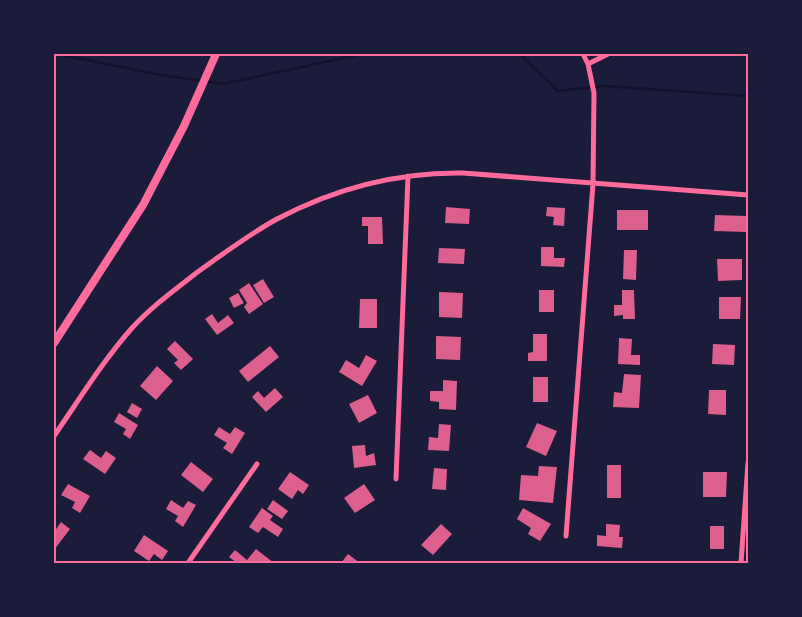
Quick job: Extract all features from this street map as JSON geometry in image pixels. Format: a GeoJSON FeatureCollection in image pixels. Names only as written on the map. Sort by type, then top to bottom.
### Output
{"type":"FeatureCollection","features":[{"type":"Feature","properties":{"kind":"main road"},"geometry":{"type":"LineString","coordinates":[[54,343],[143,205],[199,94],[216,54]]}},
{"type":"Feature","properties":{"kind":"street"},"geometry":{"type":"LineString","coordinates":[[566,536],[593,184],[594,93],[588,64],[583,54]]}},
{"type":"Feature","properties":{"kind":"street"},"geometry":{"type":"LineString","coordinates":[[588,64],[608,54]]}},
{"type":"Feature","properties":{"kind":"street"},"geometry":{"type":"LineString","coordinates":[[54,436],[98,370],[132,328],[163,298],[225,252],[277,219],[361,185],[437,172],[748,195]]}},
{"type":"Feature","properties":{"kind":"street"},"geometry":{"type":"LineString","coordinates":[[396,480],[408,176]]}},
{"type":"Feature","properties":{"kind":"street"},"geometry":{"type":"LineString","coordinates":[[741,563],[748,463]]}},
{"type":"Feature","properties":{"kind":"street"},"geometry":{"type":"LineString","coordinates":[[188,563],[257,464]]}},
{"type":"Feature","properties":{"kind":"building"},"geometry":{"type":"Polygon","coordinates":[[[446,207],[470,209],[469,224],[445,223],[446,207]]]}},
{"type":"Feature","properties":{"kind":"building"},"geometry":{"type":"Polygon","coordinates":[[[547,207],[565,208],[564,226],[553,225],[554,217],[546,216],[547,207]]]}},
{"type":"Feature","properties":{"kind":"building"},"geometry":{"type":"Polygon","coordinates":[[[617,210],[648,210],[648,230],[617,230],[617,210]]]}},
{"type":"Feature","properties":{"kind":"building"},"geometry":{"type":"Polygon","coordinates":[[[715,215],[747,216],[746,232],[714,231],[715,215]]]}},
{"type":"Feature","properties":{"kind":"building"},"geometry":{"type":"Polygon","coordinates":[[[362,217],[382,217],[383,244],[368,244],[368,226],[362,226],[362,217]]]}},
{"type":"Feature","properties":{"kind":"building"},"geometry":{"type":"Polygon","coordinates":[[[541,247],[554,247],[554,258],[565,258],[564,267],[541,266],[541,247]]]}},
{"type":"Feature","properties":{"kind":"building"},"geometry":{"type":"Polygon","coordinates":[[[439,248],[465,249],[464,264],[438,263],[439,248]]]}},
{"type":"Feature","properties":{"kind":"building"},"geometry":{"type":"Polygon","coordinates":[[[624,250],[637,250],[636,280],[623,279],[624,250]]]}},
{"type":"Feature","properties":{"kind":"building"},"geometry":{"type":"Polygon","coordinates":[[[717,259],[742,259],[742,280],[718,281],[717,259]]]}},
{"type":"Feature","properties":{"kind":"building"},"geometry":{"type":"Polygon","coordinates":[[[263,279],[274,297],[264,303],[253,285],[263,279]]]}},
{"type":"Feature","properties":{"kind":"building"},"geometry":{"type":"Polygon","coordinates":[[[249,283],[263,304],[249,314],[244,307],[247,303],[239,290],[249,283]]]}},
{"type":"Feature","properties":{"kind":"building"},"geometry":{"type":"Polygon","coordinates":[[[539,290],[554,290],[554,312],[539,312],[539,290]]]}},
{"type":"Feature","properties":{"kind":"building"},"geometry":{"type":"Polygon","coordinates":[[[622,290],[634,290],[635,319],[623,319],[623,315],[614,316],[614,305],[622,305],[622,290]]]}},
{"type":"Feature","properties":{"kind":"building"},"geometry":{"type":"Polygon","coordinates":[[[439,292],[463,293],[462,318],[439,317],[439,292]]]}},
{"type":"Feature","properties":{"kind":"building"},"geometry":{"type":"Polygon","coordinates":[[[238,293],[244,303],[234,308],[229,298],[238,293]]]}},
{"type":"Feature","properties":{"kind":"building"},"geometry":{"type":"Polygon","coordinates":[[[719,297],[741,297],[740,319],[719,319],[719,297]]]}},
{"type":"Feature","properties":{"kind":"building"},"geometry":{"type":"Polygon","coordinates":[[[360,299],[377,299],[377,328],[359,328],[360,299]]]}},
{"type":"Feature","properties":{"kind":"building"},"geometry":{"type":"Polygon","coordinates":[[[212,314],[218,323],[228,315],[234,323],[217,335],[205,319],[212,314]]]}},
{"type":"Feature","properties":{"kind":"building"},"geometry":{"type":"Polygon","coordinates":[[[533,334],[547,334],[547,361],[528,361],[528,353],[533,352],[533,334]]]}},
{"type":"Feature","properties":{"kind":"building"},"geometry":{"type":"Polygon","coordinates":[[[436,336],[461,337],[460,360],[436,359],[436,336]]]}},
{"type":"Feature","properties":{"kind":"building"},"geometry":{"type":"Polygon","coordinates":[[[619,338],[632,339],[631,355],[640,355],[640,365],[618,364],[619,338]]]}},
{"type":"Feature","properties":{"kind":"building"},"geometry":{"type":"Polygon","coordinates":[[[175,341],[193,359],[181,370],[174,363],[178,360],[167,349],[175,341]]]}},
{"type":"Feature","properties":{"kind":"building"},"geometry":{"type":"Polygon","coordinates":[[[713,344],[735,345],[734,365],[712,364],[713,344]]]}},
{"type":"Feature","properties":{"kind":"building"},"geometry":{"type":"Polygon","coordinates":[[[270,346],[279,357],[248,382],[239,371],[270,346]]]}},
{"type":"Feature","properties":{"kind":"building"},"geometry":{"type":"Polygon","coordinates":[[[366,355],[377,361],[362,386],[339,372],[346,360],[359,368],[366,355]]]}},
{"type":"Feature","properties":{"kind":"building"},"geometry":{"type":"Polygon","coordinates":[[[157,366],[173,381],[156,400],[140,386],[157,366]]]}},
{"type":"Feature","properties":{"kind":"building"},"geometry":{"type":"Polygon","coordinates":[[[624,374],[641,375],[639,408],[613,407],[614,392],[622,393],[624,374]]]}},
{"type":"Feature","properties":{"kind":"building"},"geometry":{"type":"Polygon","coordinates":[[[533,377],[548,377],[548,402],[533,402],[533,377]]]}},
{"type":"Feature","properties":{"kind":"building"},"geometry":{"type":"Polygon","coordinates":[[[443,380],[457,381],[456,410],[439,409],[439,402],[430,401],[430,391],[443,391],[443,380]]]}},
{"type":"Feature","properties":{"kind":"building"},"geometry":{"type":"Polygon","coordinates":[[[275,388],[283,397],[266,412],[252,397],[258,391],[264,398],[275,388]]]}},
{"type":"Feature","properties":{"kind":"building"},"geometry":{"type":"Polygon","coordinates":[[[709,390],[726,390],[726,415],[708,414],[709,390]]]}},
{"type":"Feature","properties":{"kind":"building"},"geometry":{"type":"Polygon","coordinates":[[[368,395],[377,413],[359,423],[349,404],[368,395]]]}},
{"type":"Feature","properties":{"kind":"building"},"geometry":{"type":"Polygon","coordinates":[[[132,403],[142,409],[137,418],[127,412],[132,403]]]}},
{"type":"Feature","properties":{"kind":"building"},"geometry":{"type":"Polygon","coordinates":[[[119,413],[138,425],[130,439],[123,434],[126,429],[114,422],[119,413]]]}},
{"type":"Feature","properties":{"kind":"building"},"geometry":{"type":"Polygon","coordinates":[[[537,423],[557,431],[546,456],[526,447],[537,423]]]}},
{"type":"Feature","properties":{"kind":"building"},"geometry":{"type":"Polygon","coordinates":[[[439,424],[451,425],[449,451],[428,450],[429,437],[438,438],[439,424]]]}},
{"type":"Feature","properties":{"kind":"building"},"geometry":{"type":"Polygon","coordinates":[[[219,427],[230,434],[235,427],[245,433],[232,454],[223,448],[227,443],[214,435],[219,427]]]}},
{"type":"Feature","properties":{"kind":"building"},"geometry":{"type":"Polygon","coordinates":[[[365,445],[366,456],[374,453],[376,465],[354,468],[352,446],[365,445]]]}},
{"type":"Feature","properties":{"kind":"building"},"geometry":{"type":"Polygon","coordinates":[[[90,450],[101,458],[106,451],[116,458],[105,474],[83,459],[90,450]]]}},
{"type":"Feature","properties":{"kind":"building"},"geometry":{"type":"Polygon","coordinates":[[[191,462],[213,479],[203,492],[181,475],[191,462]]]}},
{"type":"Feature","properties":{"kind":"building"},"geometry":{"type":"Polygon","coordinates":[[[607,465],[621,465],[621,498],[607,498],[607,465]]]}},
{"type":"Feature","properties":{"kind":"building"},"geometry":{"type":"Polygon","coordinates":[[[539,466],[557,467],[553,503],[519,500],[521,475],[538,476],[539,466]]]}},
{"type":"Feature","properties":{"kind":"building"},"geometry":{"type":"Polygon","coordinates":[[[434,468],[447,469],[446,490],[432,489],[434,468]]]}},
{"type":"Feature","properties":{"kind":"building"},"geometry":{"type":"Polygon","coordinates":[[[290,472],[309,485],[303,494],[298,490],[292,499],[278,489],[290,472]]]}},
{"type":"Feature","properties":{"kind":"building"},"geometry":{"type":"Polygon","coordinates":[[[703,472],[727,472],[726,497],[703,497],[703,472]]]}},
{"type":"Feature","properties":{"kind":"building"},"geometry":{"type":"Polygon","coordinates":[[[68,484],[90,496],[80,513],[72,508],[75,502],[61,495],[68,484]]]}},
{"type":"Feature","properties":{"kind":"building"},"geometry":{"type":"Polygon","coordinates":[[[364,484],[375,500],[355,513],[344,498],[364,484]]]}},
{"type":"Feature","properties":{"kind":"building"},"geometry":{"type":"Polygon","coordinates":[[[171,500],[183,508],[188,501],[196,505],[183,527],[175,521],[178,516],[166,509],[171,500]]]}},
{"type":"Feature","properties":{"kind":"building"},"geometry":{"type":"Polygon","coordinates":[[[273,500],[288,511],[282,519],[267,509],[273,500]]]}},
{"type":"Feature","properties":{"kind":"building"},"geometry":{"type":"Polygon","coordinates":[[[262,508],[273,516],[270,520],[283,529],[278,537],[263,527],[258,533],[249,527],[262,508]]]}},
{"type":"Feature","properties":{"kind":"building"},"geometry":{"type":"Polygon","coordinates":[[[523,508],[551,524],[540,541],[528,534],[531,528],[517,519],[523,508]]]}},
{"type":"Feature","properties":{"kind":"building"},"geometry":{"type":"Polygon","coordinates":[[[61,522],[70,529],[54,550],[54,532],[61,522]]]}},
{"type":"Feature","properties":{"kind":"building"},"geometry":{"type":"Polygon","coordinates":[[[441,524],[452,534],[433,555],[421,545],[441,524]]]}},
{"type":"Feature","properties":{"kind":"building"},"geometry":{"type":"Polygon","coordinates":[[[606,524],[620,525],[619,537],[623,537],[622,548],[597,546],[597,535],[606,536],[606,524]]]}},
{"type":"Feature","properties":{"kind":"building"},"geometry":{"type":"Polygon","coordinates":[[[710,526],[724,526],[724,549],[710,549],[710,526]]]}},
{"type":"Feature","properties":{"kind":"building"},"geometry":{"type":"Polygon","coordinates":[[[144,535],[168,551],[162,560],[154,554],[149,561],[134,551],[144,535]]]}},
{"type":"Feature","properties":{"kind":"building"},"geometry":{"type":"Polygon","coordinates":[[[256,549],[274,563],[237,563],[229,557],[235,550],[247,560],[256,549]]]}},
{"type":"Feature","properties":{"kind":"building"},"geometry":{"type":"Polygon","coordinates":[[[348,554],[360,563],[341,563],[348,554]]]}},
{"type":"Feature","properties":{"kind":"waterway"},"geometry":{"type":"LineString","coordinates":[[58,54],[162,75],[223,84],[362,54]]}},
{"type":"Feature","properties":{"kind":"waterway"},"geometry":{"type":"LineString","coordinates":[[520,54],[558,91],[605,86],[748,96]]}}]}
